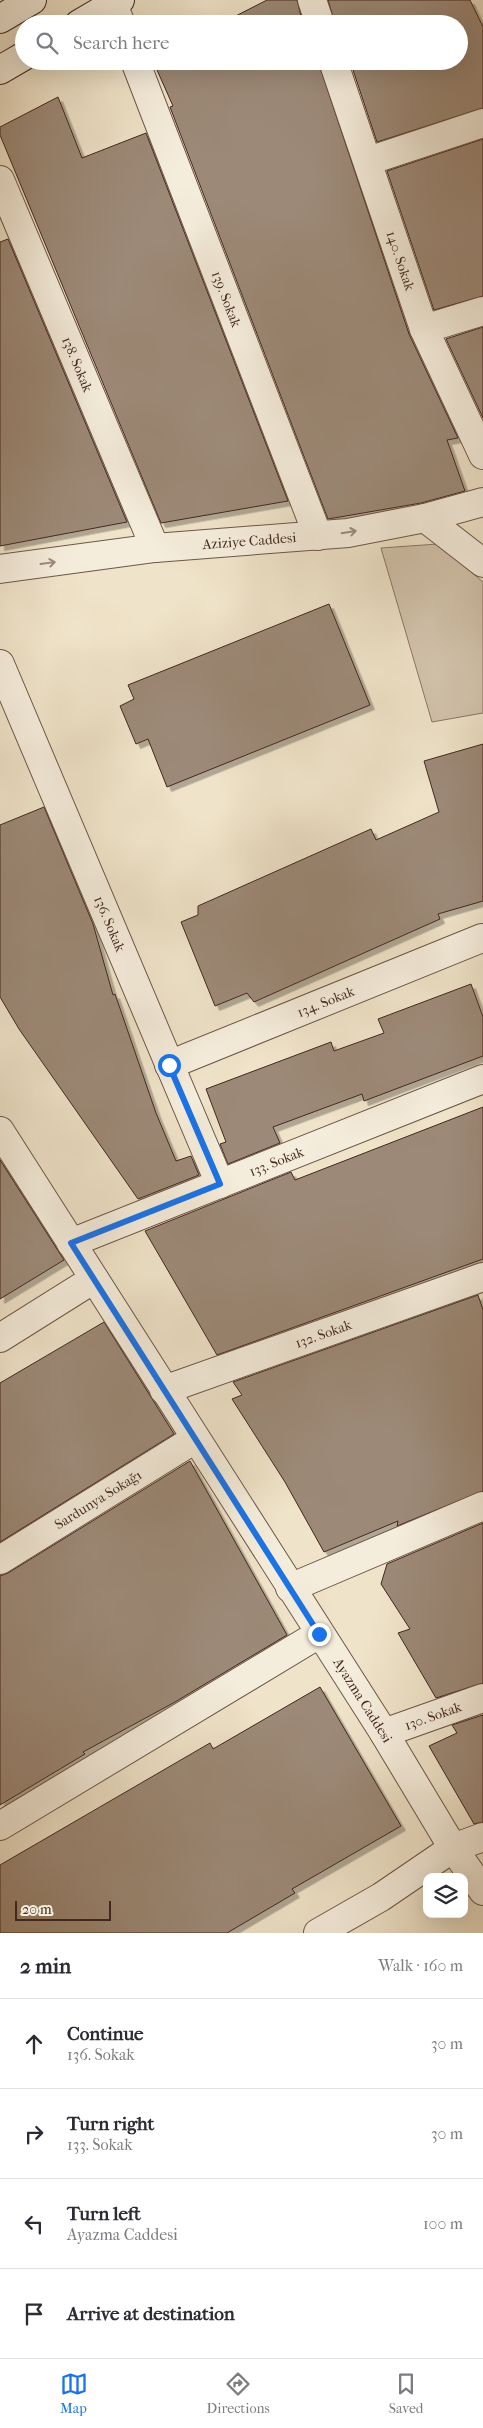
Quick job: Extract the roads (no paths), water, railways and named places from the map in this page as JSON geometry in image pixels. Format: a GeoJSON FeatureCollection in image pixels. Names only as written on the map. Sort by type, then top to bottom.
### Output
{"type":"FeatureCollection","features":[{"type":"Feature","properties":{"kind":"street"},"geometry":{"type":"LineString","coordinates":[[0,19],[32,0]]}},
{"type":"Feature","properties":{"kind":"street"},"geometry":{"type":"LineString","coordinates":[[312,0],[317,15]]}},
{"type":"Feature","properties":{"kind":"street"},"geometry":{"type":"LineString","coordinates":[[102,15],[118,9]]}},
{"type":"Feature","properties":{"kind":"street"},"geometry":{"type":"LineString","coordinates":[[0,70],[15,61]]}},
{"type":"Feature","properties":{"kind":"street","name":"139. Sokak"},"geometry":{"type":"LineString","coordinates":[[138,70],[318,536]]}},
{"type":"Feature","properties":{"kind":"street","name":"140. Sokak"},"geometry":{"type":"LineString","coordinates":[[336,70],[424,329],[483,455]]}},
{"type":"Feature","properties":{"kind":"street"},"geometry":{"type":"LineString","coordinates":[[368,161],[483,123]]}},
{"type":"Feature","properties":{"kind":"street","name":"138. Sokak"},"geometry":{"type":"LineString","coordinates":[[0,180],[155,548]]}},
{"type":"Feature","properties":{"kind":"street"},"geometry":{"type":"LineString","coordinates":[[424,329],[483,311]]}},
{"type":"Feature","properties":{"kind":"street","name":"Aziziye Caddesi"},"geometry":{"type":"LineString","coordinates":[[0,569],[155,548],[348,533],[425,518],[483,502]]}},
{"type":"Feature","properties":{"kind":"street"},"geometry":{"type":"LineString","coordinates":[[425,518],[483,563]]}},
{"type":"Feature","properties":{"kind":"street","name":"136. Sokak"},"geometry":{"type":"LineString","coordinates":[[0,664],[220,1184]]}},
{"type":"Feature","properties":{"kind":"street","name":"134. Sokak"},"geometry":{"type":"LineString","coordinates":[[169,1065],[483,939]]}},
{"type":"Feature","properties":{"kind":"street","name":"133. Sokak"},"geometry":{"type":"LineString","coordinates":[[71,1243],[483,1079]]}},
{"type":"Feature","properties":{"kind":"street","name":"Ayazma Caddesi"},"geometry":{"type":"LineString","coordinates":[[0,1131],[319,1634],[384,1733],[453,1848],[483,1891]]}},
{"type":"Feature","properties":{"kind":"street","name":"132. Sokak"},"geometry":{"type":"LineString","coordinates":[[164,1390],[483,1277]]}},
{"type":"Feature","properties":{"kind":"street"},"geometry":{"type":"LineString","coordinates":[[0,1338],[94,1279]]}},
{"type":"Feature","properties":{"kind":"street","name":"Sardunya Sokağı"},"geometry":{"type":"LineString","coordinates":[[0,1560],[195,1439]]}},
{"type":"Feature","properties":{"kind":"street"},"geometry":{"type":"LineString","coordinates":[[290,1588],[483,1506]]}},
{"type":"Feature","properties":{"kind":"street"},"geometry":{"type":"LineString","coordinates":[[0,1826],[319,1634]]}},
{"type":"Feature","properties":{"kind":"street","name":"130. Sokak"},"geometry":{"type":"LineString","coordinates":[[384,1733],[483,1698]]}},
{"type":"Feature","properties":{"kind":"street"},"geometry":{"type":"LineString","coordinates":[[318,1933],[381,1897],[453,1848],[483,1837]]}}]}
